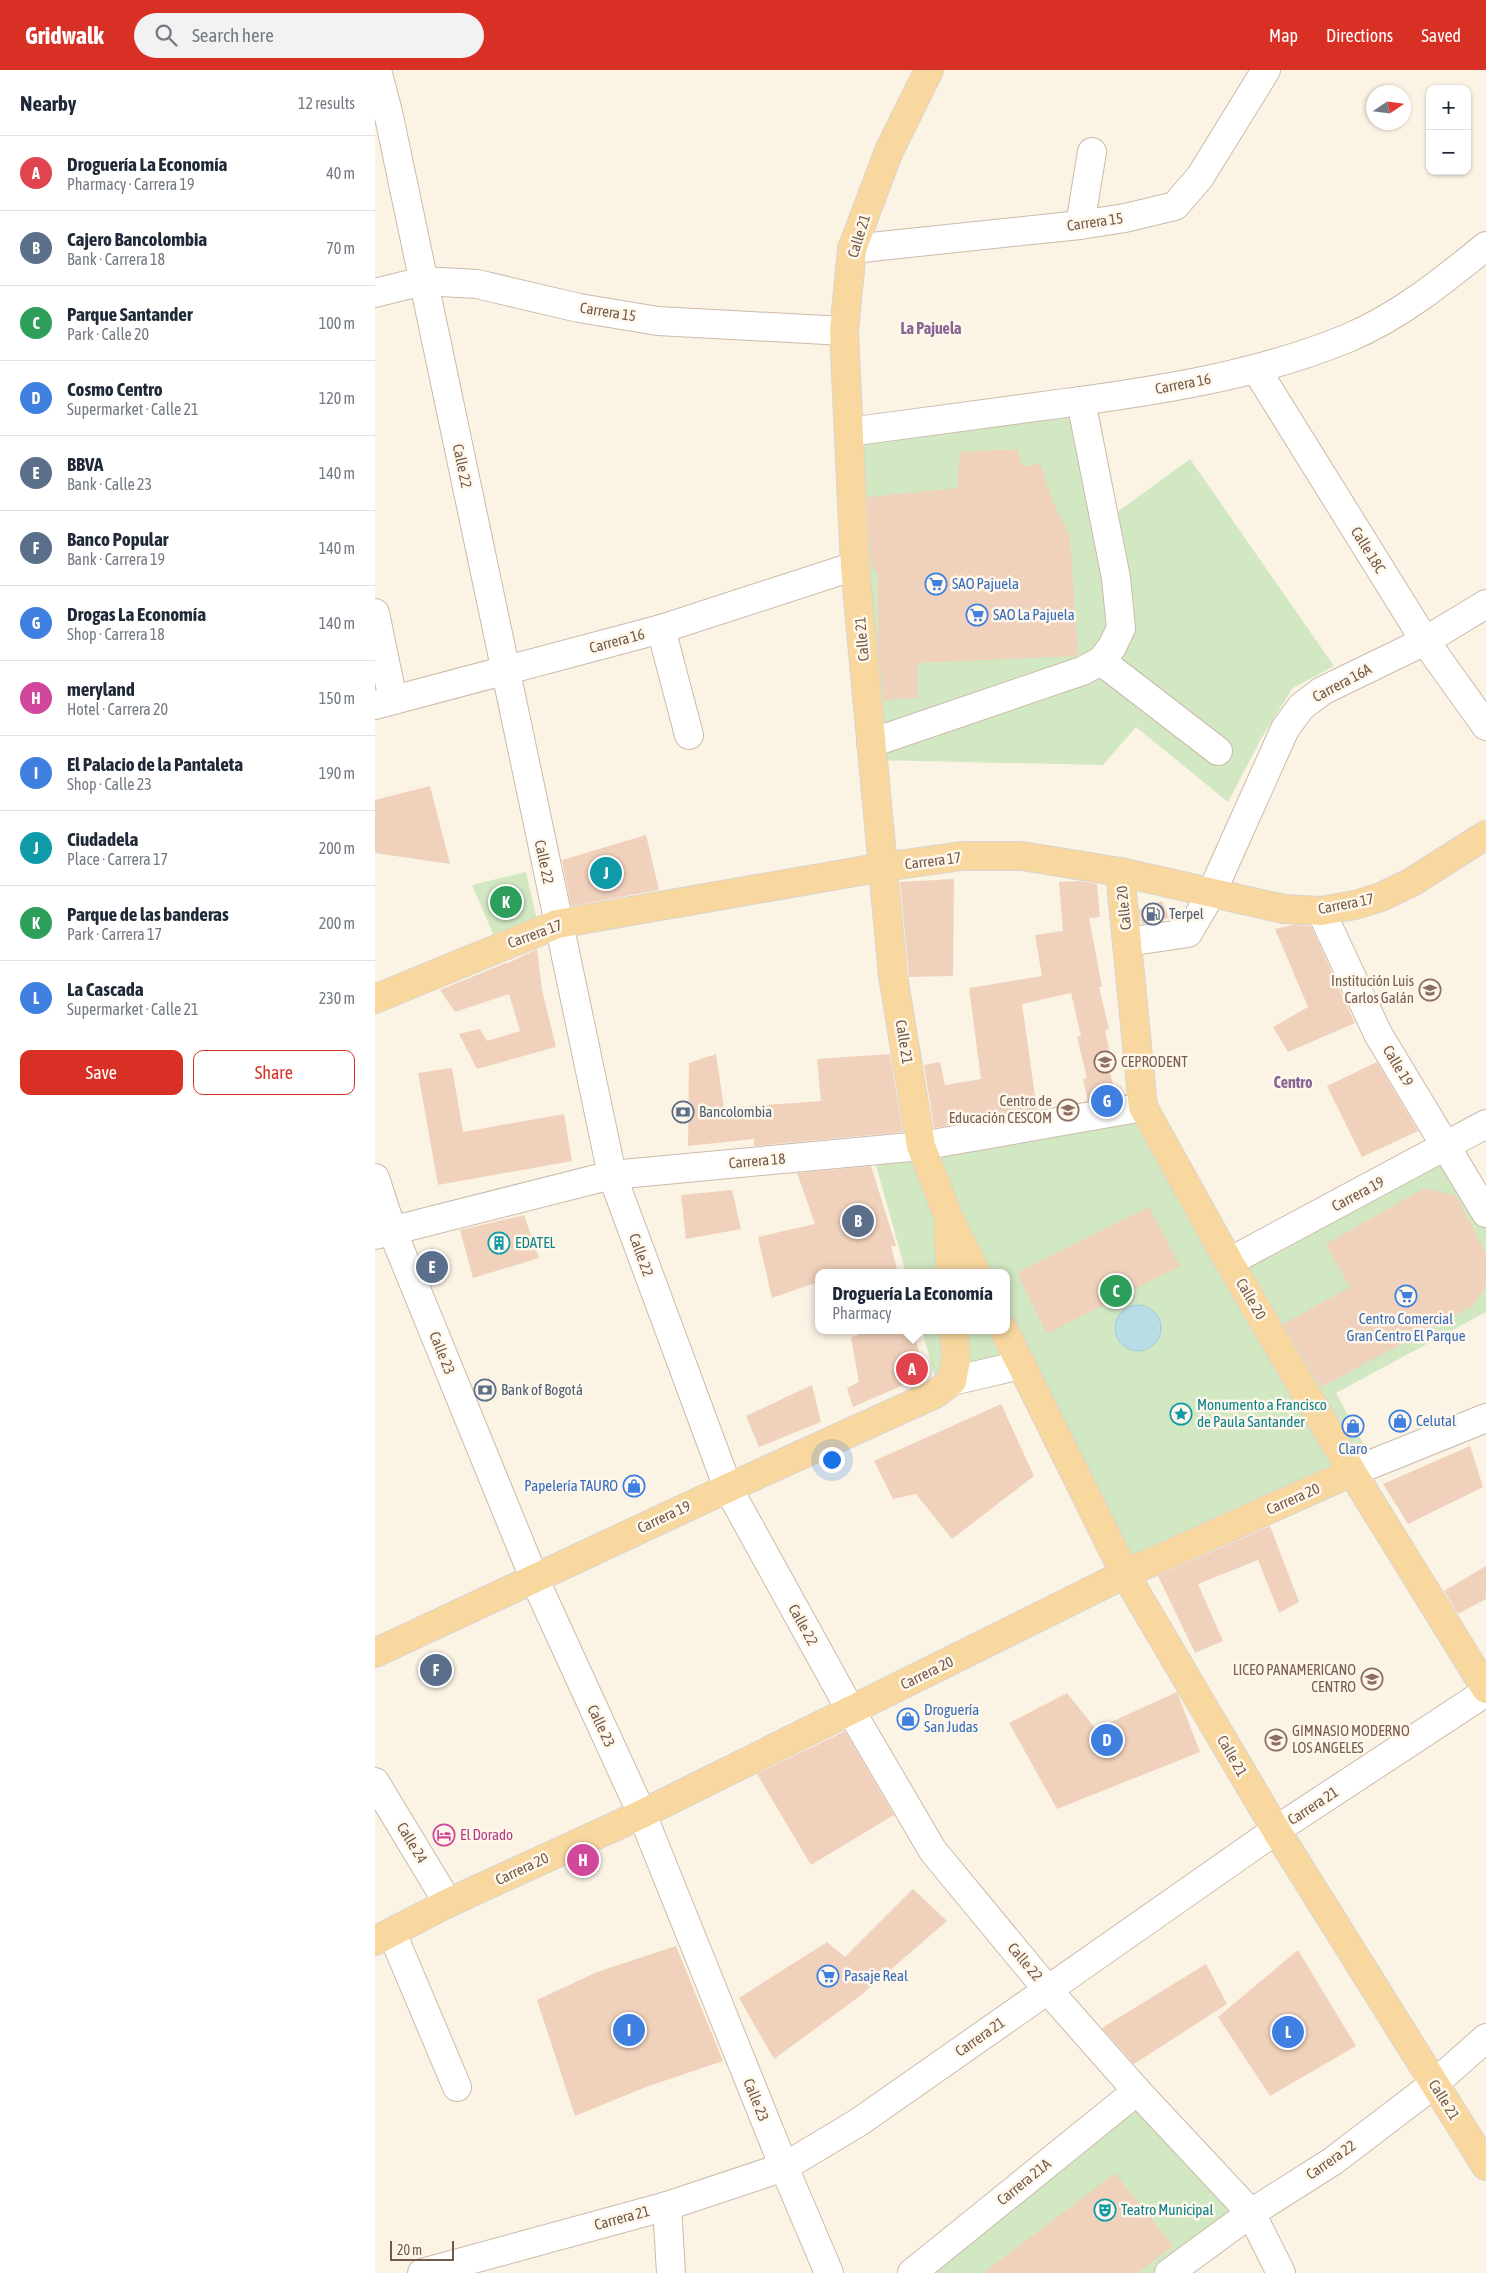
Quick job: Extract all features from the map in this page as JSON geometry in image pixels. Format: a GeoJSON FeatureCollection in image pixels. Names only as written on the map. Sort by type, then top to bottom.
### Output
{"type":"FeatureCollection","features":[{"type":"Feature","properties":{"kind":"main road","name":"Calle 21"},"geometry":{"type":"LineString","coordinates":[[929,70],[889,152],[852,250],[844,331],[855,566],[893,976],[921,1146],[948,1216],[974,1269]]}},
{"type":"Feature","properties":{"kind":"main road","name":"Carrera 17"},"geometry":{"type":"LineString","coordinates":[[375,999],[557,924],[883,867],[962,856],[1022,856],[1120,872],[1284,909],[1321,911],[1355,905],[1381,897],[1412,882],[1486,835]]}},
{"type":"Feature","properties":{"kind":"main road","name":"Calle 20"},"geometry":{"type":"LineString","coordinates":[[1120,872],[1143,1107],[1229,1262],[1352,1472],[1486,1691]]}},
{"type":"Feature","properties":{"kind":"main road","name":"Calle 21"},"geometry":{"type":"LineString","coordinates":[[948,1216],[951,1269]]}},
{"type":"Feature","properties":{"kind":"main road"},"geometry":{"type":"LineString","coordinates":[[952,1381],[956,1360],[954,1334]]}},
{"type":"Feature","properties":{"kind":"main road","name":"Calle 21"},"geometry":{"type":"LineString","coordinates":[[1006,1334],[1125,1574],[1276,1830],[1486,2166]]}},
{"type":"Feature","properties":{"kind":"main road","name":"Carrera 19"},"geometry":{"type":"LineString","coordinates":[[375,1653],[727,1488],[935,1394],[952,1381]]}},
{"type":"Feature","properties":{"kind":"main road","name":"Carrera 20"},"geometry":{"type":"LineString","coordinates":[[384,1937],[448,1904],[642,1814],[1125,1574],[1352,1472]]}},
{"type":"Feature","properties":{"kind":"street","name":"Calle 22"},"geometry":{"type":"LineString","coordinates":[[377,70],[381,114],[423,281],[557,924],[612,1175],[727,1488],[851,1711],[933,1851],[1047,1989],[1137,2091],[1251,2213],[1281,2273]]}},
{"type":"Feature","properties":{"kind":"street","name":"Carrera 15"},"geometry":{"type":"LineString","coordinates":[[852,250],[1080,225],[1125,218],[1175,206],[1200,177],[1266,70]]}},
{"type":"Feature","properties":{"kind":"street"},"geometry":{"type":"LineString","coordinates":[[1080,225],[1092,152]]}},
{"type":"Feature","properties":{"kind":"street","name":"Carrera 16"},"geometry":{"type":"LineString","coordinates":[[849,432],[1137,394],[1256,369],[1349,338],[1394,315],[1434,289],[1486,246]]}},
{"type":"Feature","properties":{"kind":"street","name":"Carrera 15"},"geometry":{"type":"LineString","coordinates":[[375,293],[423,281],[477,284],[579,308],[658,321],[844,331]]}},
{"type":"Feature","properties":{"kind":"street","name":"Calle 18C"},"geometry":{"type":"LineString","coordinates":[[1256,369],[1425,642],[1486,726]]}},
{"type":"Feature","properties":{"kind":"street"},"geometry":{"type":"LineString","coordinates":[[871,743],[1083,671],[1101,661],[1112,647],[1121,628],[1116,578],[1081,401]]}},
{"type":"Feature","properties":{"kind":"street","name":"Carrera 16"},"geometry":{"type":"LineString","coordinates":[[384,702],[661,629],[855,566]]}},
{"type":"Feature","properties":{"kind":"street","name":"Carrera 16A"},"geometry":{"type":"LineString","coordinates":[[1127,942],[1188,933],[1211,894],[1285,728],[1301,707],[1322,690],[1425,642],[1486,604]]}},
{"type":"Feature","properties":{"kind":"street"},"geometry":{"type":"LineString","coordinates":[[375,612],[384,702]]}},
{"type":"Feature","properties":{"kind":"street"},"geometry":{"type":"LineString","coordinates":[[661,629],[689,735]]}},
{"type":"Feature","properties":{"kind":"street"},"geometry":{"type":"LineString","coordinates":[[1101,661],[1218,751]]}},
{"type":"Feature","properties":{"kind":"street","name":"Calle 19"},"geometry":{"type":"LineString","coordinates":[[1321,911],[1379,1034],[1486,1214]]}},
{"type":"Feature","properties":{"kind":"street","name":"Carrera 18"},"geometry":{"type":"LineString","coordinates":[[383,1232],[612,1175],[921,1146],[1143,1107]]}},
{"type":"Feature","properties":{"kind":"street","name":"Carrera 19"},"geometry":{"type":"LineString","coordinates":[[1229,1262],[1486,1124]]}},
{"type":"Feature","properties":{"kind":"street","name":"Calle 23"},"geometry":{"type":"LineString","coordinates":[[375,1178],[383,1232],[534,1578],[642,1814],[784,2167],[829,2273]]}},
{"type":"Feature","properties":{"kind":"street"},"geometry":{"type":"LineString","coordinates":[[952,1381],[1021,1366]]}},
{"type":"Feature","properties":{"kind":"street","name":"Carrera 20"},"geometry":{"type":"LineString","coordinates":[[1352,1472],[1486,1418]]}},
{"type":"Feature","properties":{"kind":"street","name":"Carrera 21"},"geometry":{"type":"LineString","coordinates":[[422,2273],[667,2206],[784,2167],[859,2122],[1276,1830],[1486,1691]]}},
{"type":"Feature","properties":{"kind":"street","name":"Calle 24"},"geometry":{"type":"LineString","coordinates":[[375,1782],[448,1904]]}},
{"type":"Feature","properties":{"kind":"street"},"geometry":{"type":"LineString","coordinates":[[384,1937],[457,2087]]}},
{"type":"Feature","properties":{"kind":"street","name":"Carrera 22"},"geometry":{"type":"LineString","coordinates":[[1169,2273],[1251,2213],[1333,2160],[1434,2084],[1486,2038]]}},
{"type":"Feature","properties":{"kind":"street","name":"Carrera 21A"},"geometry":{"type":"LineString","coordinates":[[912,2273],[1137,2091]]}},
{"type":"Feature","properties":{"kind":"street"},"geometry":{"type":"LineString","coordinates":[[667,2206],[671,2273]]}},
{"type":"Feature","properties":{"kind":"green space"},"geometry":{"type":"Polygon","coordinates":[[[1097,399],[1116,513],[1190,459],[1334,666],[1293,688],[1262,737],[1228,802],[1136,727],[1103,765],[873,760],[849,432],[1097,399]]]}},
{"type":"Feature","properties":{"kind":"green space"},"geometry":{"type":"Polygon","coordinates":[[[526,872],[537,920],[494,936],[472,885],[526,872]]]}},
{"type":"Feature","properties":{"kind":"green space"},"geometry":{"type":"Polygon","coordinates":[[[1143,1107],[1232,1261],[1447,1146],[1486,1213],[1486,1312],[1336,1393],[1374,1464],[1125,1574],[1021,1366],[939,1391],[923,1334],[1010,1334],[1010,1269],[905,1269],[872,1151],[1143,1107]]]}},
{"type":"Feature","properties":{"kind":"green space"},"geometry":{"type":"Polygon","coordinates":[[[1137,2091],[1251,2213],[1169,2273],[912,2273],[1137,2091]]]}},
{"type":"Feature","properties":{"kind":"water"},"geometry":{"type":"Polygon","coordinates":[[[1133,1305],[1143,1305],[1155,1311],[1160,1319],[1160,1337],[1155,1345],[1147,1350],[1133,1351],[1125,1348],[1118,1341],[1115,1333],[1115,1323],[1118,1315],[1125,1308],[1133,1305]]]}},
{"type":"Feature","properties":{"kind":"building","name":"SAO La Pajuela"},"geometry":{"type":"Polygon","coordinates":[[[1017,449],[1023,467],[1040,463],[1054,504],[1070,537],[1078,656],[917,663],[917,698],[884,700],[878,648],[878,574],[871,565],[867,497],[957,488],[960,452],[1017,449]]]}},
{"type":"Feature","properties":{"kind":"building"},"geometry":{"type":"Polygon","coordinates":[[[430,786],[450,864],[375,853],[375,800],[430,786]]]}},
{"type":"Feature","properties":{"kind":"building"},"geometry":{"type":"Polygon","coordinates":[[[646,835],[659,890],[571,906],[562,860],[646,835]]]}},
{"type":"Feature","properties":{"kind":"building"},"geometry":{"type":"Polygon","coordinates":[[[954,879],[953,976],[909,977],[900,882],[954,879]]]}},
{"type":"Feature","properties":{"kind":"building"},"geometry":{"type":"Polygon","coordinates":[[[1078,881],[1097,884],[1100,917],[1089,918],[1102,987],[1099,987],[1109,1029],[1105,1030],[1114,1071],[1110,1072],[1116,1096],[1088,1101],[1083,1079],[1087,1078],[1077,1037],[1081,1036],[1071,993],[1022,1004],[1037,1110],[934,1128],[924,1065],[940,1062],[945,1085],[981,1079],[969,988],[1042,976],[1035,935],[1063,931],[1059,882],[1078,881]]]}},
{"type":"Feature","properties":{"kind":"building","name":"Terpel"},"geometry":{"type":"Polygon","coordinates":[[[1162,901],[1169,918],[1142,924],[1139,910],[1162,901]]]}},
{"type":"Feature","properties":{"kind":"building"},"geometry":{"type":"Polygon","coordinates":[[[1293,925],[1311,926],[1355,1023],[1288,1052],[1273,1027],[1308,1007],[1275,929],[1293,925]]]}},
{"type":"Feature","properties":{"kind":"building"},"geometry":{"type":"Polygon","coordinates":[[[537,949],[542,990],[556,1047],[477,1069],[459,1034],[480,1029],[487,1041],[520,1031],[509,994],[455,1012],[440,990],[506,964],[537,949]]]}},
{"type":"Feature","properties":{"kind":"building"},"geometry":{"type":"Polygon","coordinates":[[[716,1054],[724,1108],[821,1101],[817,1059],[890,1054],[903,1132],[754,1146],[754,1139],[688,1146],[689,1063],[716,1054]]]}},
{"type":"Feature","properties":{"kind":"building"},"geometry":{"type":"Polygon","coordinates":[[[1377,1062],[1418,1131],[1362,1157],[1327,1086],[1377,1062]]]}},
{"type":"Feature","properties":{"kind":"building"},"geometry":{"type":"Polygon","coordinates":[[[452,1068],[463,1132],[564,1114],[572,1161],[438,1185],[418,1073],[452,1068]]]}},
{"type":"Feature","properties":{"kind":"building"},"geometry":{"type":"Polygon","coordinates":[[[871,1166],[896,1246],[891,1246],[897,1269],[815,1269],[815,1283],[772,1298],[758,1237],[815,1224],[797,1173],[871,1166]]]}},
{"type":"Feature","properties":{"kind":"building","name":"Centro Comercial Gran Centro El Parque"},"geometry":{"type":"Polygon","coordinates":[[[1425,1188],[1456,1196],[1486,1253],[1486,1285],[1474,1305],[1321,1387],[1283,1324],[1350,1287],[1326,1244],[1425,1188]]]}},
{"type":"Feature","properties":{"kind":"building"},"geometry":{"type":"Polygon","coordinates":[[[732,1190],[741,1229],[686,1239],[681,1195],[732,1190]]]}},
{"type":"Feature","properties":{"kind":"building"},"geometry":{"type":"Polygon","coordinates":[[[1149,1207],[1180,1266],[1047,1334],[1017,1273],[1149,1207]]]}},
{"type":"Feature","properties":{"kind":"building","name":"EDATEL"},"geometry":{"type":"Polygon","coordinates":[[[524,1215],[539,1258],[473,1278],[460,1230],[524,1215]]]}},
{"type":"Feature","properties":{"kind":"building"},"geometry":{"type":"Polygon","coordinates":[[[915,1334],[924,1376],[853,1407],[847,1388],[859,1382],[851,1337],[859,1335],[915,1334]]]}},
{"type":"Feature","properties":{"kind":"building"},"geometry":{"type":"Polygon","coordinates":[[[812,1385],[821,1422],[759,1447],[746,1416],[812,1385]]]}},
{"type":"Feature","properties":{"kind":"building"},"geometry":{"type":"Polygon","coordinates":[[[1001,1404],[1034,1476],[952,1539],[916,1494],[893,1499],[874,1461],[1001,1404]]]}},
{"type":"Feature","properties":{"kind":"building"},"geometry":{"type":"Polygon","coordinates":[[[1470,1446],[1483,1487],[1408,1524],[1383,1484],[1470,1446]]]}},
{"type":"Feature","properties":{"kind":"building"},"geometry":{"type":"Polygon","coordinates":[[[1270,1526],[1299,1602],[1279,1613],[1258,1560],[1198,1584],[1223,1641],[1195,1653],[1158,1576],[1270,1526]]]}},
{"type":"Feature","properties":{"kind":"building"},"geometry":{"type":"Polygon","coordinates":[[[1486,1566],[1486,1599],[1458,1614],[1444,1591],[1486,1566]]]}},
{"type":"Feature","properties":{"kind":"building"},"geometry":{"type":"Polygon","coordinates":[[[1177,1692],[1200,1752],[1057,1809],[1009,1723],[1067,1693],[1096,1729],[1177,1692]]]}},
{"type":"Feature","properties":{"kind":"building"},"geometry":{"type":"Polygon","coordinates":[[[845,1731],[894,1815],[811,1865],[757,1774],[845,1731]]]}},
{"type":"Feature","properties":{"kind":"building","name":"Pasaje Real"},"geometry":{"type":"Polygon","coordinates":[[[913,1889],[947,1921],[860,1996],[774,2059],[739,1998],[827,1942],[845,1957],[913,1889]]]}},
{"type":"Feature","properties":{"kind":"building"},"geometry":{"type":"Polygon","coordinates":[[[676,1946],[723,2061],[646,2087],[575,2116],[537,2000],[597,1972],[676,1946]]]}},
{"type":"Feature","properties":{"kind":"building"},"geometry":{"type":"Polygon","coordinates":[[[1298,1950],[1356,2046],[1270,2096],[1218,2017],[1298,1950]]]}},
{"type":"Feature","properties":{"kind":"building"},"geometry":{"type":"Polygon","coordinates":[[[1206,1964],[1227,2004],[1134,2064],[1102,2028],[1206,1964]]]}},
{"type":"Feature","properties":{"kind":"building","name":"Teatro Municipal"},"geometry":{"type":"Polygon","coordinates":[[[1115,2173],[1173,2246],[1138,2273],[983,2273],[1115,2173]]]}},
{"type":"Feature","properties":{"kind":"place","name":"SAO Pajuela"},"geometry":{"type":"Point","coordinates":[936,584]}},
{"type":"Feature","properties":{"kind":"place","name":"SAO La Pajuela"},"geometry":{"type":"Point","coordinates":[977,615]}},
{"type":"Feature","properties":{"kind":"place","name":"Ciudadela"},"geometry":{"type":"Point","coordinates":[606,873]}},
{"type":"Feature","properties":{"kind":"place","name":"Parque de las banderas"},"geometry":{"type":"Point","coordinates":[506,902]}},
{"type":"Feature","properties":{"kind":"place","name":"Terpel"},"geometry":{"type":"Point","coordinates":[1153,914]}},
{"type":"Feature","properties":{"kind":"place","name":"Institución Luis Carlos Galán"},"geometry":{"type":"Point","coordinates":[1430,990]}},
{"type":"Feature","properties":{"kind":"place","name":"CEPRODENT"},"geometry":{"type":"Point","coordinates":[1105,1062]}},
{"type":"Feature","properties":{"kind":"place","name":"Drogas La Economía"},"geometry":{"type":"Point","coordinates":[1107,1101]}},
{"type":"Feature","properties":{"kind":"place","name":"Centro de Educación CESCOM"},"geometry":{"type":"Point","coordinates":[1068,1110]}},
{"type":"Feature","properties":{"kind":"place","name":"Bancolombia"},"geometry":{"type":"Point","coordinates":[683,1112]}},
{"type":"Feature","properties":{"kind":"place","name":"Cajero Bancolombia"},"geometry":{"type":"Point","coordinates":[858,1221]}},
{"type":"Feature","properties":{"kind":"place","name":"EDATEL"},"geometry":{"type":"Point","coordinates":[499,1243]}},
{"type":"Feature","properties":{"kind":"place","name":"BBVA"},"geometry":{"type":"Point","coordinates":[432,1267]}},
{"type":"Feature","properties":{"kind":"place","name":"Parque Santander"},"geometry":{"type":"Point","coordinates":[1116,1291]}},
{"type":"Feature","properties":{"kind":"place","name":"Centro Comercial Gran Centro El Parque"},"geometry":{"type":"Point","coordinates":[1406,1296]}},
{"type":"Feature","properties":{"kind":"place","name":"Droguería La Economía"},"geometry":{"type":"Point","coordinates":[912,1369]}},
{"type":"Feature","properties":{"kind":"place","name":"Bank of Bogotá"},"geometry":{"type":"Point","coordinates":[485,1390]}},
{"type":"Feature","properties":{"kind":"place","name":"Monumento a Francisco de Paula Santander"},"geometry":{"type":"Point","coordinates":[1181,1414]}},
{"type":"Feature","properties":{"kind":"place","name":"Celutal"},"geometry":{"type":"Point","coordinates":[1400,1421]}},
{"type":"Feature","properties":{"kind":"place","name":"Claro"},"geometry":{"type":"Point","coordinates":[1353,1426]}},
{"type":"Feature","properties":{"kind":"place","name":"Papelería TAURO"},"geometry":{"type":"Point","coordinates":[634,1486]}},
{"type":"Feature","properties":{"kind":"place","name":"Banco Popular"},"geometry":{"type":"Point","coordinates":[436,1670]}},
{"type":"Feature","properties":{"kind":"place","name":"LICEO PANAMERICANO CENTRO"},"geometry":{"type":"Point","coordinates":[1372,1679]}},
{"type":"Feature","properties":{"kind":"place","name":"Droguería San Judas"},"geometry":{"type":"Point","coordinates":[908,1719]}},
{"type":"Feature","properties":{"kind":"place","name":"Cosmo Centro"},"geometry":{"type":"Point","coordinates":[1107,1740]}},
{"type":"Feature","properties":{"kind":"place","name":"GIMNASIO MODERNO LOS ANGELES"},"geometry":{"type":"Point","coordinates":[1276,1740]}},
{"type":"Feature","properties":{"kind":"place","name":"El Dorado"},"geometry":{"type":"Point","coordinates":[444,1835]}},
{"type":"Feature","properties":{"kind":"place","name":"meryland"},"geometry":{"type":"Point","coordinates":[583,1860]}},
{"type":"Feature","properties":{"kind":"place","name":"Pasaje Real"},"geometry":{"type":"Point","coordinates":[828,1976]}},
{"type":"Feature","properties":{"kind":"place","name":"El Palacio de la Pantaleta"},"geometry":{"type":"Point","coordinates":[629,2030]}},
{"type":"Feature","properties":{"kind":"place","name":"La Cascada"},"geometry":{"type":"Point","coordinates":[1288,2032]}},
{"type":"Feature","properties":{"kind":"place","name":"Teatro Municipal"},"geometry":{"type":"Point","coordinates":[1105,2210]}},
{"type":"Feature","properties":{"kind":"district","name":"La Pajuela"},"geometry":{"type":"Point","coordinates":[931,328]}},
{"type":"Feature","properties":{"kind":"district","name":"Centro"},"geometry":{"type":"Point","coordinates":[1293,1082]}}]}
